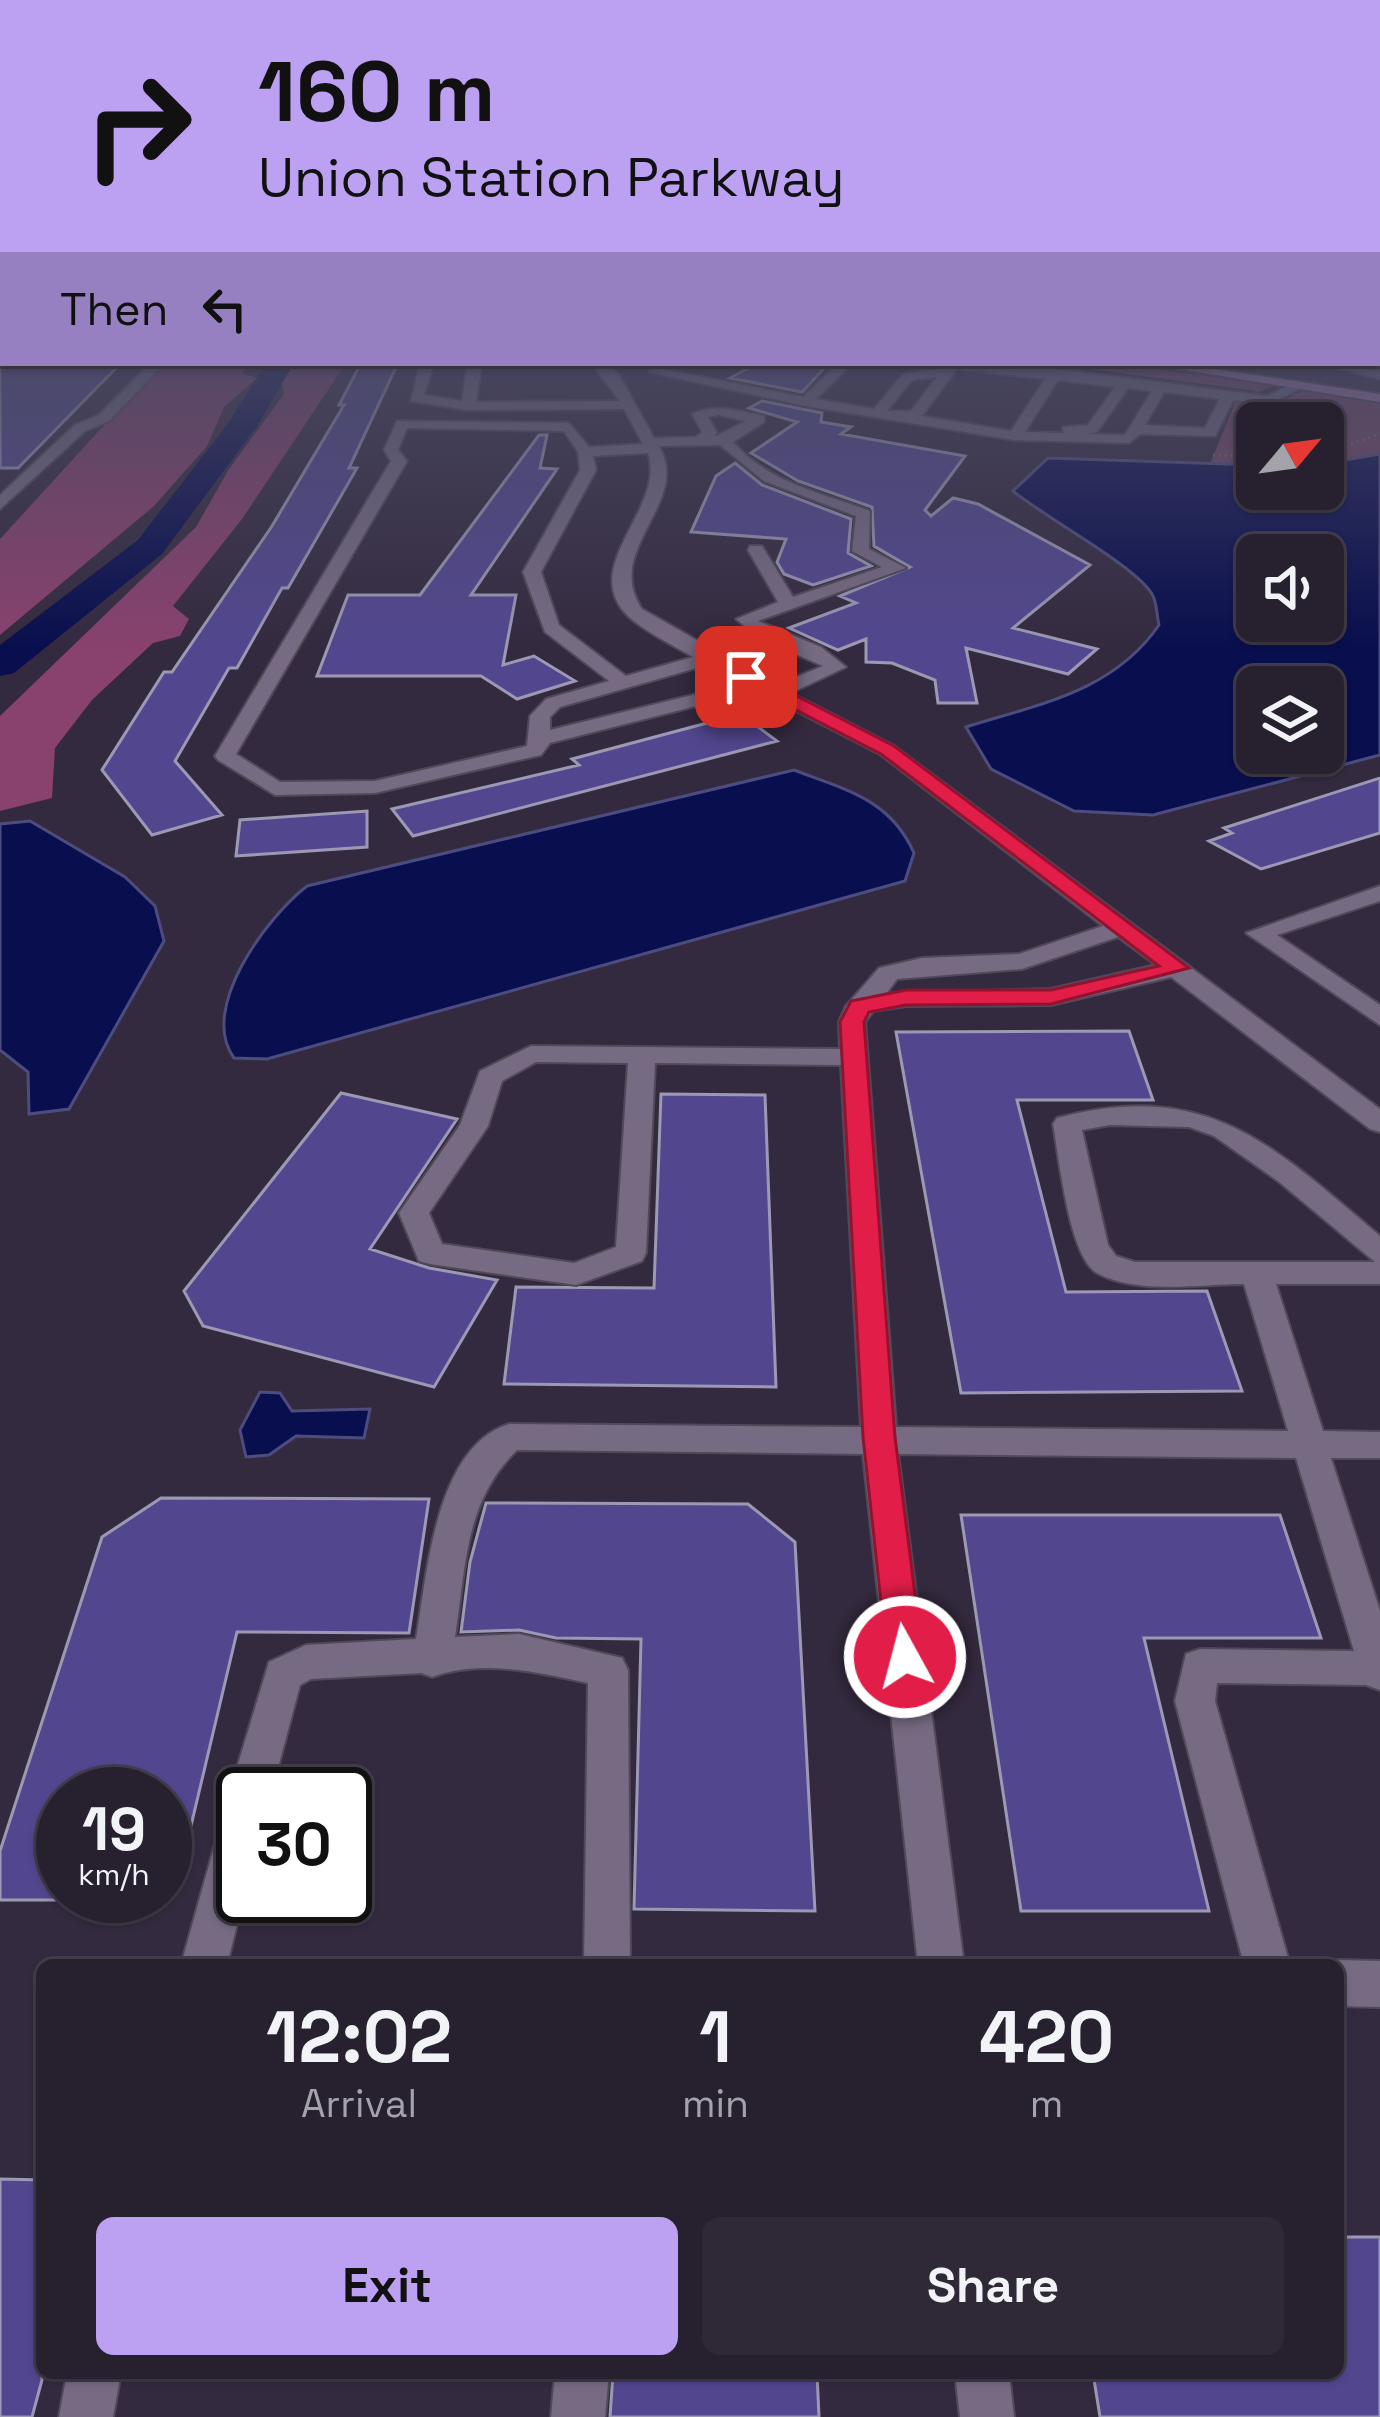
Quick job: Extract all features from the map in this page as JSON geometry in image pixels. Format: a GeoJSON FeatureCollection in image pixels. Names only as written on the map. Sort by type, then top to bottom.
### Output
{"type":"FeatureCollection","features":[{"type":"Feature","properties":{"kind":"street"},"geometry":{"type":"LineString","coordinates":[[0,504],[80,428],[95,422]]}},
{"type":"Feature","properties":{"kind":"street"},"geometry":{"type":"LineString","coordinates":[[638,422],[661,478],[627,545],[621,591],[635,613],[709,659],[887,750],[1380,1123]]}},
{"type":"Feature","properties":{"kind":"street"},"geometry":{"type":"LineString","coordinates":[[703,422],[710,434],[703,438]]}},
{"type":"Feature","properties":{"kind":"street"},"geometry":{"type":"LineString","coordinates":[[724,442],[755,422]]}},
{"type":"Feature","properties":{"kind":"street"},"geometry":{"type":"LineString","coordinates":[[968,422],[1092,429],[1097,422]]}},
{"type":"Feature","properties":{"kind":"street"},"geometry":{"type":"LineString","coordinates":[[997,422],[1129,439],[1140,422]]}},
{"type":"Feature","properties":{"kind":"street"},"geometry":{"type":"LineString","coordinates":[[1013,425],[1016,422]]}},
{"type":"Feature","properties":{"kind":"street"},"geometry":{"type":"LineString","coordinates":[[1135,430],[1210,433],[1216,422]]}},
{"type":"Feature","properties":{"kind":"street"},"geometry":{"type":"LineString","coordinates":[[623,683],[551,628],[532,572],[588,470],[585,452],[569,427],[402,424],[391,450],[399,461],[225,756],[270,789],[375,787],[534,751],[540,739],[540,716],[554,703],[709,659]]}},
{"type":"Feature","properties":{"kind":"street"},"geometry":{"type":"LineString","coordinates":[[585,452],[703,438],[724,442],[736,459],[767,476],[865,514],[860,551],[897,568],[746,620],[760,635],[808,646],[836,668],[779,691]]}},
{"type":"Feature","properties":{"kind":"street"},"geometry":{"type":"LineString","coordinates":[[756,550],[789,605]]}},
{"type":"Feature","properties":{"kind":"street"},"geometry":{"type":"LineString","coordinates":[[540,739],[709,697]]}},
{"type":"Feature","properties":{"kind":"street"},"geometry":{"type":"LineString","coordinates":[[1380,893],[1258,933],[1380,1017]]}},
{"type":"Feature","properties":{"kind":"street"},"geometry":{"type":"LineString","coordinates":[[940,1959],[879,1437],[852,1022],[859,1006],[888,974],[922,966],[1022,961],[1123,927]]}},
{"type":"Feature","properties":{"kind":"street"},"geometry":{"type":"LineString","coordinates":[[859,1006],[906,998],[1051,997],[1178,968]]}},
{"type":"Feature","properties":{"kind":"street"},"geometry":{"type":"LineString","coordinates":[[642,1053],[632,1253],[576,1274],[430,1253],[414,1213],[474,1126],[490,1077],[530,1054],[642,1053],[851,1057]]}},
{"type":"Feature","properties":{"kind":"street"},"geometry":{"type":"LineString","coordinates":[[1380,1253],[1288,1174],[1224,1130],[1193,1118],[1110,1116],[1067,1124],[1093,1247],[1105,1264],[1134,1274],[1380,1273]]}},
{"type":"Feature","properties":{"kind":"street"},"geometry":{"type":"LineString","coordinates":[[1258,1277],[1379,1670],[1200,1666],[1195,1702],[1265,1959]]}},
{"type":"Feature","properties":{"kind":"street"},"geometry":{"type":"LineString","coordinates":[[432,1660],[455,1519],[477,1467],[509,1437],[1380,1445]]}},
{"type":"Feature","properties":{"kind":"street"},"geometry":{"type":"LineString","coordinates":[[257,1767],[283,1674],[306,1662],[432,1660],[519,1651],[608,1670],[608,1959]]}},
{"type":"Feature","properties":{"kind":"street"},"geometry":{"type":"LineString","coordinates":[[205,1959],[216,1918]]}},
{"type":"Feature","properties":{"kind":"street"},"geometry":{"type":"LineString","coordinates":[[1344,1983],[1380,1984]]}},
{"type":"Feature","properties":{"kind":"street"},"geometry":{"type":"LineString","coordinates":[[86,2417],[93,2379]]}},
{"type":"Feature","properties":{"kind":"street"},"geometry":{"type":"LineString","coordinates":[[578,2417],[581,2379]]}},
{"type":"Feature","properties":{"kind":"street"},"geometry":{"type":"LineString","coordinates":[[983,2379],[987,2417]]}},
{"type":"Feature","properties":{"kind":"path"},"geometry":{"type":"LineString","coordinates":[[1344,447],[1380,434]]}},
{"type":"Feature","properties":{"kind":"shaded area"},"geometry":{"type":"Polygon","coordinates":[[[107,422],[218,422],[207,446],[154,506],[0,635],[0,539],[107,422]]]}},
{"type":"Feature","properties":{"kind":"shaded area"},"geometry":{"type":"Polygon","coordinates":[[[264,422],[307,422],[242,519],[173,606],[189,619],[180,636],[153,643],[92,700],[55,748],[52,798],[0,811],[0,716],[196,527],[264,422]]]}},
{"type":"Feature","properties":{"kind":"shaded area"},"geometry":{"type":"Polygon","coordinates":[[[1227,422],[1236,422],[1236,466],[1210,464],[1227,422]]]}},
{"type":"Feature","properties":{"kind":"shaded area"},"geometry":{"type":"Polygon","coordinates":[[[1344,422],[1380,422],[1380,454],[1344,461],[1344,422]]]}},
{"type":"Feature","properties":{"kind":"shaded area"},"geometry":{"type":"Polygon","coordinates":[[[1380,454],[1380,755],[1344,765],[1344,666],[1236,666],[1236,774],[1308,774],[1153,815],[1074,811],[991,769],[966,727],[1097,681],[1140,648],[1159,625],[1154,599],[1130,571],[1013,491],[1048,458],[1236,464],[1236,510],[1344,510],[1344,460],[1380,454]]]}},
{"type":"Feature","properties":{"kind":"shaded area"},"geometry":{"type":"Polygon","coordinates":[[[794,770],[864,799],[892,820],[914,853],[905,881],[267,1059],[234,1058],[225,1038],[231,990],[257,941],[307,886],[794,770]]]}},
{"type":"Feature","properties":{"kind":"shaded area"},"geometry":{"type":"Polygon","coordinates":[[[30,821],[125,877],[155,906],[164,941],[69,1109],[29,1114],[28,1072],[0,1050],[0,824],[30,821]]]}},
{"type":"Feature","properties":{"kind":"shaded area"},"geometry":{"type":"Polygon","coordinates":[[[260,1392],[280,1393],[292,1411],[370,1409],[364,1438],[296,1436],[269,1455],[246,1457],[240,1430],[260,1392]]]}},
{"type":"Feature","properties":{"kind":"building"},"geometry":{"type":"Polygon","coordinates":[[[0,422],[63,422],[18,468],[0,468],[0,422]]]}},
{"type":"Feature","properties":{"kind":"building"},"geometry":{"type":"Polygon","coordinates":[[[334,422],[371,422],[349,468],[357,468],[288,588],[282,588],[237,668],[229,668],[175,761],[222,815],[152,835],[102,770],[164,672],[172,672],[272,526],[334,422]]]}},
{"type":"Feature","properties":{"kind":"building"},"geometry":{"type":"Polygon","coordinates":[[[797,422],[851,427],[841,434],[965,456],[925,510],[931,516],[953,498],[978,504],[1090,565],[1013,628],[1097,649],[1068,674],[966,648],[977,703],[938,703],[935,680],[892,663],[866,662],[866,639],[838,650],[789,628],[856,603],[840,596],[910,567],[874,546],[872,507],[798,481],[751,453],[797,422]]]}},
{"type":"Feature","properties":{"kind":"building"},"geometry":{"type":"Polygon","coordinates":[[[539,435],[547,435],[540,468],[557,469],[471,595],[516,595],[503,665],[534,656],[575,681],[517,699],[481,676],[317,676],[348,595],[420,595],[539,435]]]}},
{"type":"Feature","properties":{"kind":"building"},"geometry":{"type":"Polygon","coordinates":[[[735,463],[762,485],[851,519],[848,553],[871,566],[813,585],[784,574],[777,562],[786,539],[691,532],[716,476],[735,463]]]}},
{"type":"Feature","properties":{"kind":"building"},"geometry":{"type":"Polygon","coordinates":[[[741,714],[777,741],[413,836],[392,809],[579,765],[572,759],[741,714]]]}},
{"type":"Feature","properties":{"kind":"building"},"geometry":{"type":"Polygon","coordinates":[[[1380,778],[1380,833],[1261,869],[1209,841],[1232,833],[1224,828],[1380,778]]]}},
{"type":"Feature","properties":{"kind":"building"},"geometry":{"type":"Polygon","coordinates":[[[367,811],[367,847],[236,856],[240,820],[367,811]]]}},
{"type":"Feature","properties":{"kind":"building"},"geometry":{"type":"Polygon","coordinates":[[[1129,1031],[1153,1100],[1017,1100],[1066,1292],[1207,1291],[1242,1391],[961,1393],[896,1032],[1129,1031]]]}},
{"type":"Feature","properties":{"kind":"building"},"geometry":{"type":"Polygon","coordinates":[[[341,1093],[457,1119],[370,1249],[429,1268],[497,1280],[434,1387],[203,1326],[184,1291],[341,1093]]]}},
{"type":"Feature","properties":{"kind":"building"},"geometry":{"type":"Polygon","coordinates":[[[661,1094],[765,1095],[776,1387],[504,1384],[516,1287],[654,1288],[661,1094]]]}},
{"type":"Feature","properties":{"kind":"building"},"geometry":{"type":"Polygon","coordinates":[[[161,1498],[429,1499],[409,1633],[237,1632],[192,1822],[192,1767],[36,1767],[36,1900],[0,1900],[0,1851],[102,1537],[161,1498]]]}},
{"type":"Feature","properties":{"kind":"building"},"geometry":{"type":"Polygon","coordinates":[[[486,1503],[748,1504],[795,1542],[815,1911],[634,1909],[641,1639],[556,1638],[519,1630],[461,1632],[470,1562],[486,1503]]]}},
{"type":"Feature","properties":{"kind":"building"},"geometry":{"type":"Polygon","coordinates":[[[961,1515],[1280,1515],[1321,1638],[1144,1638],[1209,1911],[1021,1911],[961,1515]]]}},
{"type":"Feature","properties":{"kind":"building"},"geometry":{"type":"Polygon","coordinates":[[[0,2179],[36,2180],[36,2379],[42,2380],[32,2417],[0,2417],[0,2179]]]}},
{"type":"Feature","properties":{"kind":"building"},"geometry":{"type":"Polygon","coordinates":[[[1344,2237],[1380,2237],[1380,2417],[1100,2417],[1094,2379],[1344,2379],[1344,2237]]]}},
{"type":"Feature","properties":{"kind":"building"},"geometry":{"type":"Polygon","coordinates":[[[613,2379],[817,2379],[819,2417],[610,2417],[613,2379]]]}},
{"type":"Feature","properties":{"kind":"waterway"},"geometry":{"type":"LineString","coordinates":[[0,664],[150,547],[245,422]]}},
{"type":"Feature","properties":{"kind":"route"},"geometry":{"type":"LineString","coordinates":[[746,677],[887,750],[1178,968],[1051,997],[906,998],[859,1006],[852,1022],[879,1437],[905,1657]]}}]}
